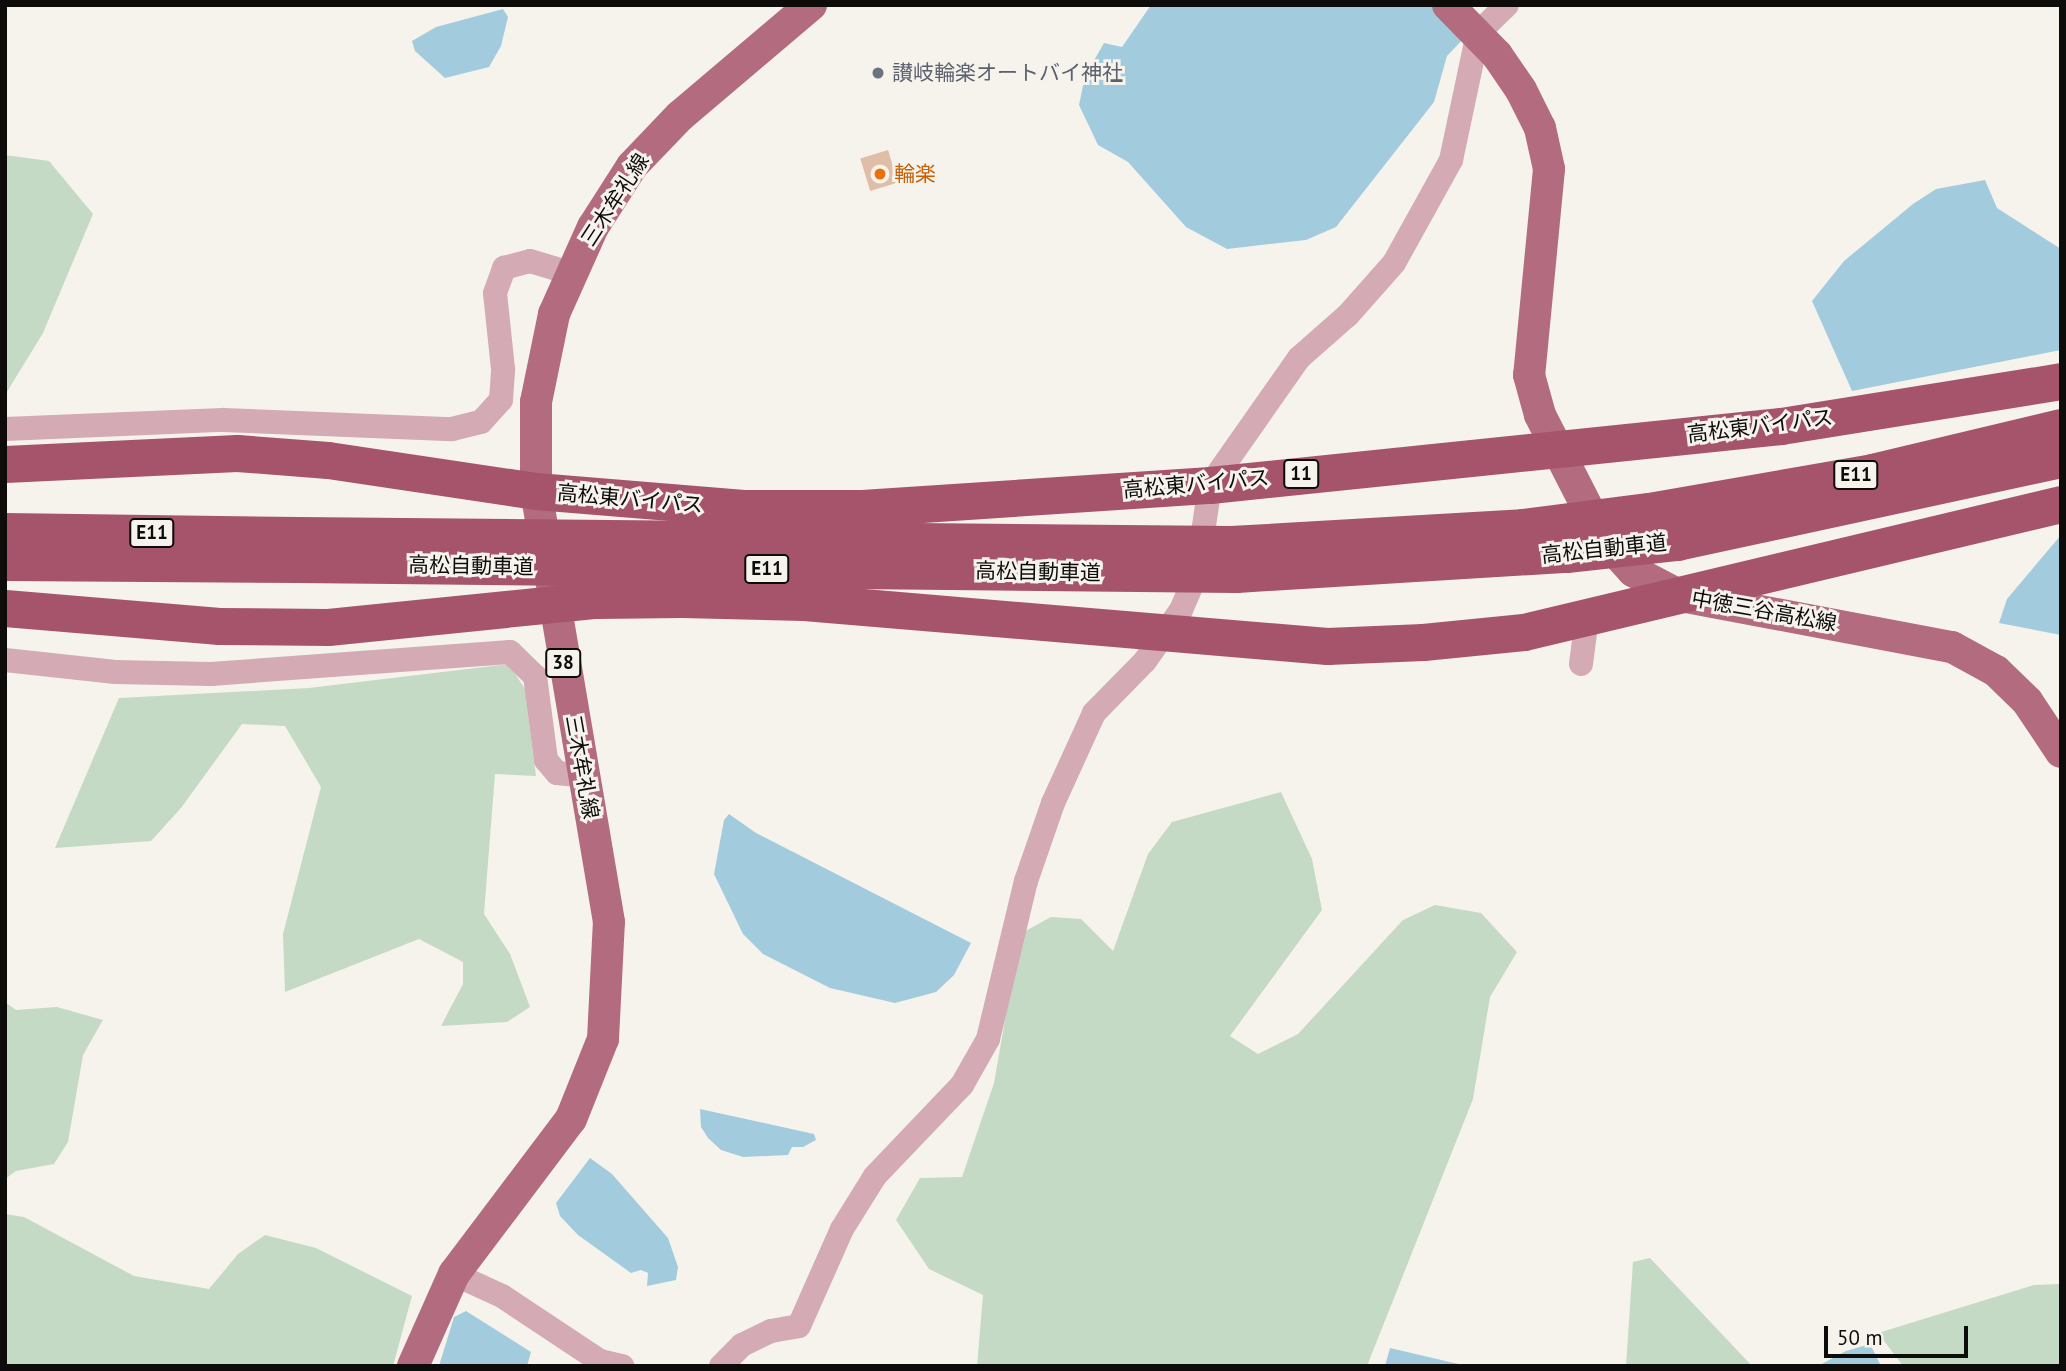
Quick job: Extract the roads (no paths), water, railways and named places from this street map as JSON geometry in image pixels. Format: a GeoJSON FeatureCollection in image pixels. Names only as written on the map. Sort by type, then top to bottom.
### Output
{"type":"FeatureCollection","features":[{"type":"Feature","properties":{"kind":"highway","name":"高松東バイパス"},"geometry":{"type":"LineString","coordinates":[[5,464],[237,453],[328,460],[536,491],[743,508],[849,508],[1210,485],[1781,426],[2061,381]]}},
{"type":"Feature","properties":{"kind":"highway","name":"高松自動車道"},"geometry":{"type":"LineString","coordinates":[[1233,559],[1649,511],[1872,472],[2061,427]]}},
{"type":"Feature","properties":{"kind":"highway","name":"高松自動車道"},"geometry":{"type":"LineString","coordinates":[[5,562],[299,550],[1233,559],[1566,554],[1677,542],[2061,459]]}},
{"type":"Feature","properties":{"kind":"highway"},"geometry":{"type":"LineString","coordinates":[[5,608],[219,626],[328,627],[554,603],[670,599],[804,602],[1327,646],[1524,632],[2061,504]]}},
{"type":"Feature","properties":{"kind":"highway","name":"高松自動車道"},"geometry":{"type":"LineString","coordinates":[[5,531],[299,550]]}},
{"type":"Feature","properties":{"kind":"main road","name":"三木牟礼線"},"geometry":{"type":"LineString","coordinates":[[413,1366],[454,1274],[571,1119],[603,1040],[609,922],[536,491],[534,438],[541,370],[570,274],[632,166],[680,116],[811,5]]}},
{"type":"Feature","properties":{"kind":"main road","name":"中徳三谷高松線"},"geometry":{"type":"LineString","coordinates":[[1448,5],[1478,33],[1521,90],[1540,128],[1549,169],[1529,375],[1540,415],[1603,538],[1633,571],[1681,596],[1952,647],[2004,679],[2027,701],[2061,752]]}},
{"type":"Feature","properties":{"kind":"street"},"geometry":{"type":"LineString","coordinates":[[721,1366],[742,1345],[771,1331],[799,1326],[842,1229],[875,1176],[962,1085],[988,1039],[1026,881],[1081,739],[1107,695],[1145,661],[1181,610],[1197,573],[1210,485],[1299,358],[1348,315],[1394,263],[1451,160],[1478,33],[1507,5]]}},
{"type":"Feature","properties":{"kind":"street"},"geometry":{"type":"LineString","coordinates":[[5,429],[223,420],[452,429],[481,422],[501,400],[503,369],[495,293],[504,268],[530,261],[570,274]]}},
{"type":"Feature","properties":{"kind":"street"},"geometry":{"type":"LineString","coordinates":[[1581,664],[1587,618]]}},
{"type":"Feature","properties":{"kind":"street"},"geometry":{"type":"LineString","coordinates":[[5,660],[115,672],[212,674],[510,652],[535,676],[546,760],[557,773],[585,776]]}},
{"type":"Feature","properties":{"kind":"street"},"geometry":{"type":"LineString","coordinates":[[454,1274],[502,1296],[600,1360],[622,1366]]}},
{"type":"Feature","properties":{"kind":"water"},"geometry":{"type":"Polygon","coordinates":[[[1151,5],[1437,5],[1466,36],[1447,56],[1434,102],[1336,227],[1306,240],[1227,249],[1186,227],[1128,162],[1098,145],[1079,105],[1085,76],[1104,43],[1122,47],[1151,5]]]}},
{"type":"Feature","properties":{"kind":"water"},"geometry":{"type":"Polygon","coordinates":[[[503,9],[508,17],[501,46],[489,67],[445,78],[415,51],[412,41],[436,27],[503,9]]]}},
{"type":"Feature","properties":{"kind":"water"},"geometry":{"type":"Polygon","coordinates":[[[1985,180],[1997,208],[2061,249],[2061,350],[1852,391],[1812,301],[1844,261],[1913,204],[1936,189],[1985,180]]]}},
{"type":"Feature","properties":{"kind":"water"},"geometry":{"type":"Polygon","coordinates":[[[2061,535],[2061,635],[1999,623],[2007,599],[2061,535]]]}},
{"type":"Feature","properties":{"kind":"water"},"geometry":{"type":"Polygon","coordinates":[[[729,814],[756,833],[971,943],[954,975],[936,992],[895,1003],[830,988],[763,954],[743,934],[714,874],[724,820],[729,814]]]}},
{"type":"Feature","properties":{"kind":"water"},"geometry":{"type":"Polygon","coordinates":[[[700,1109],[814,1134],[816,1140],[803,1147],[792,1147],[788,1155],[743,1157],[721,1150],[708,1138],[701,1127],[700,1109]]]}},
{"type":"Feature","properties":{"kind":"water"},"geometry":{"type":"Polygon","coordinates":[[[590,1158],[612,1174],[668,1238],[678,1267],[676,1280],[647,1286],[648,1273],[641,1270],[631,1273],[578,1235],[560,1216],[556,1203],[590,1158]]]}},
{"type":"Feature","properties":{"kind":"water"},"geometry":{"type":"Polygon","coordinates":[[[466,1311],[531,1352],[527,1366],[439,1366],[454,1317],[466,1311]]]}},
{"type":"Feature","properties":{"kind":"water"},"geometry":{"type":"Polygon","coordinates":[[[1870,1344],[1881,1366],[1818,1366],[1846,1351],[1870,1344]]]}},
{"type":"Feature","properties":{"kind":"water"},"geometry":{"type":"Polygon","coordinates":[[[1390,1348],[1467,1366],[1385,1366],[1390,1348]]]}},
{"type":"Feature","properties":{"kind":"place","name":"讃岐輪楽オートバイ神社"},"geometry":{"type":"Point","coordinates":[878,73]}},
{"type":"Feature","properties":{"kind":"place","name":"輪楽"},"geometry":{"type":"Point","coordinates":[880,174]}}]}
